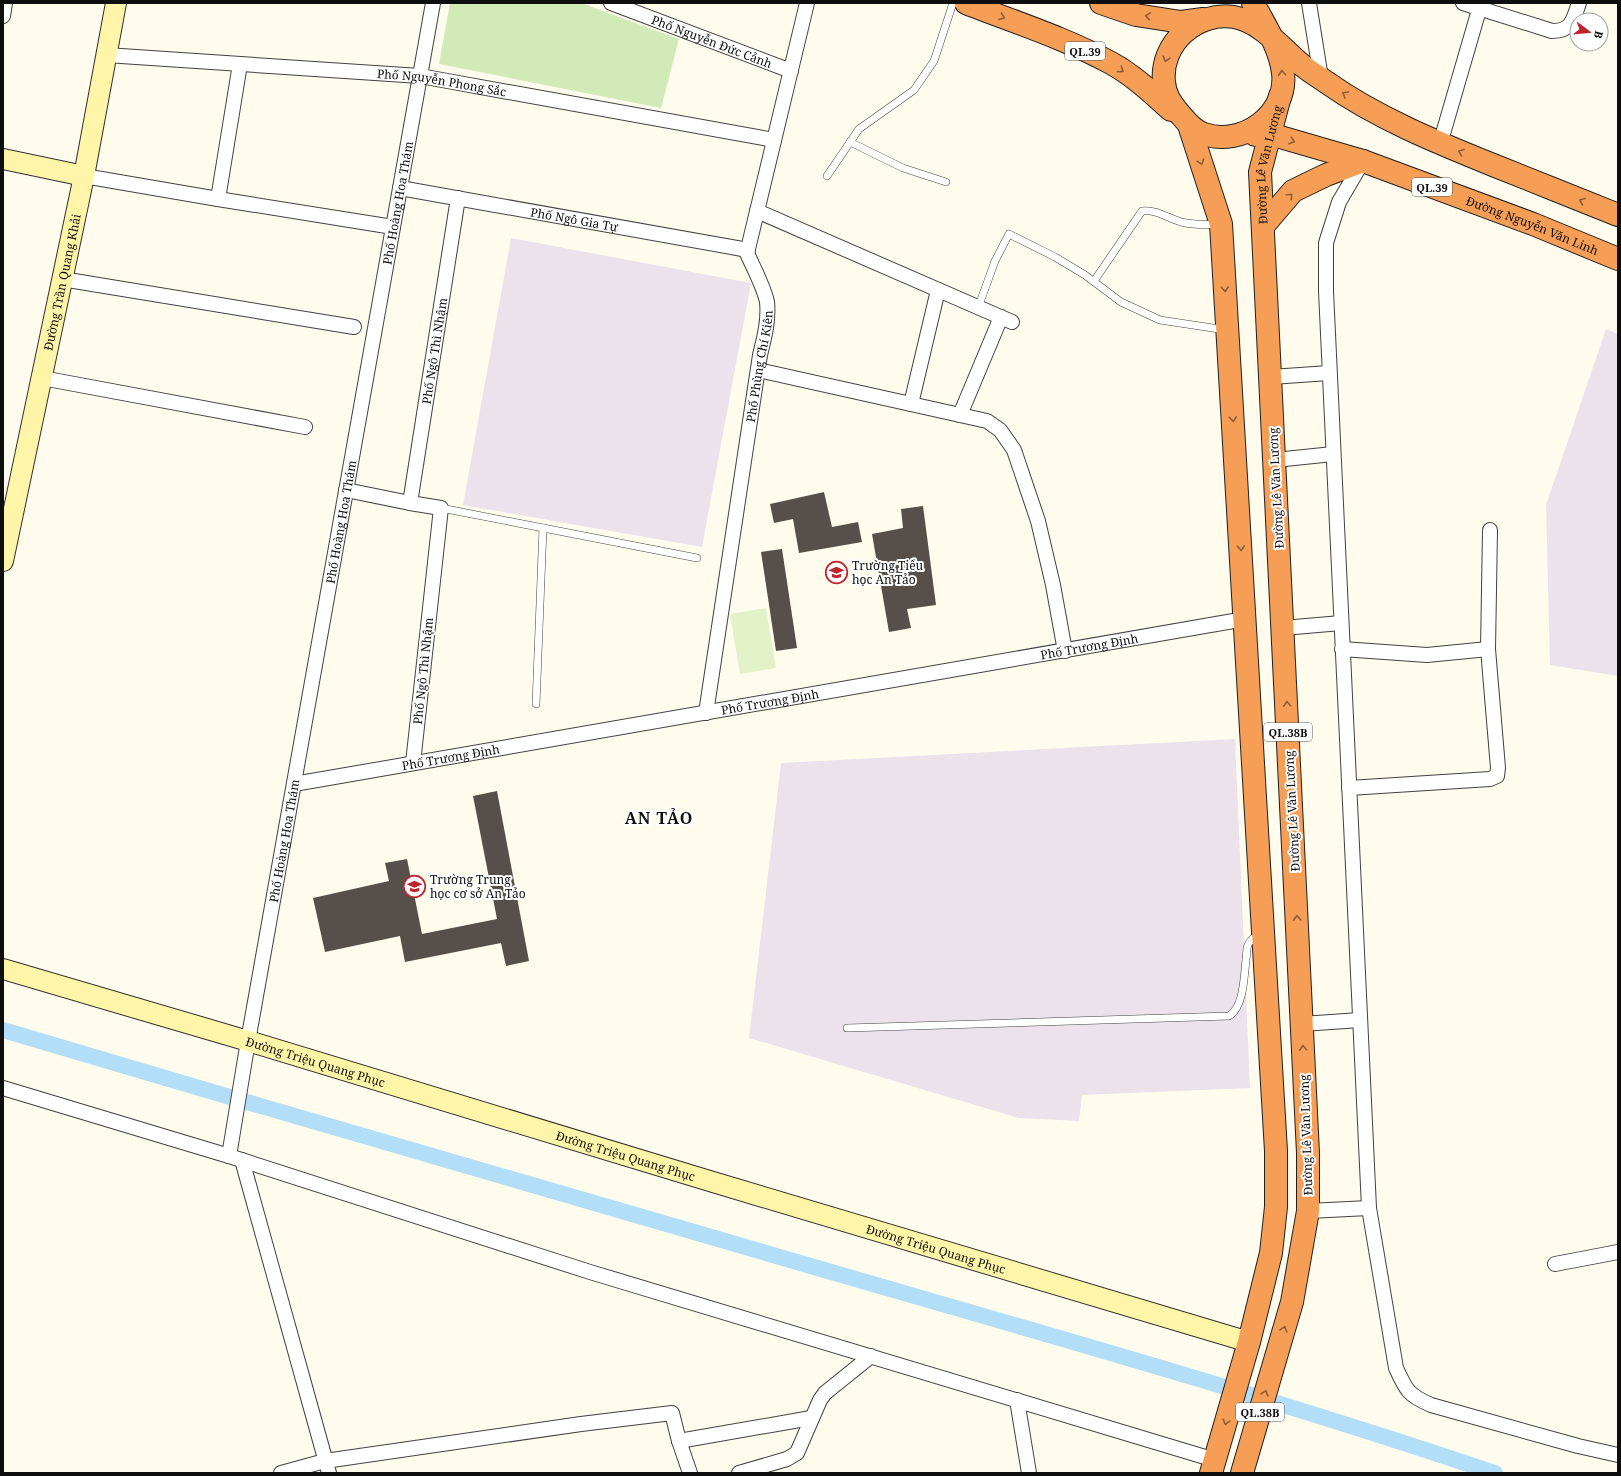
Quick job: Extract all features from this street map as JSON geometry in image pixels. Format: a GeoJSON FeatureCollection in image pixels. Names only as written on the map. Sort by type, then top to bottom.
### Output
{"type":"FeatureCollection","features":[{"type":"Feature","properties":{"kind":"highway","name":"QL.39"},"geometry":{"type":"LineString","coordinates":[[966,3],[1066,42],[1112,63],[1142,84],[1189,125]]}},
{"type":"Feature","properties":{"kind":"highway"},"geometry":{"type":"LineString","coordinates":[[1101,3],[1136,15],[1182,20],[1234,17],[1253,24],[1270,36],[1303,66],[1337,90],[1384,117],[1440,144],[1618,215]]}},
{"type":"Feature","properties":{"kind":"highway"},"geometry":{"type":"LineString","coordinates":[[1182,20],[1167,54],[1163,73],[1165,92],[1189,125],[1202,134],[1221,138],[1240,135],[1258,127],[1271,113],[1280,96],[1284,76],[1280,55],[1253,3]]}},
{"type":"Feature","properties":{"kind":"highway","name":"Đường Lê Văn Lương"},"geometry":{"type":"LineString","coordinates":[[1247,1468],[1273,1366],[1292,1302],[1308,1211],[1308,1153],[1264,225],[1260,172],[1280,96]]}},
{"type":"Feature","properties":{"kind":"highway","name":"QL.38B"},"geometry":{"type":"LineString","coordinates":[[1189,125],[1222,224],[1276,1151],[1276,1207],[1271,1253],[1247,1350],[1215,1459]]}},
{"type":"Feature","properties":{"kind":"highway","name":"Đường Nguyễn Văn Linh"},"geometry":{"type":"LineString","coordinates":[[1240,135],[1270,134],[1362,161],[1533,224],[1618,260]]}},
{"type":"Feature","properties":{"kind":"highway"},"geometry":{"type":"LineString","coordinates":[[1264,225],[1293,191],[1326,175],[1362,161]]}},
{"type":"Feature","properties":{"kind":"street"},"geometry":{"type":"LineString","coordinates":[[3,16],[5,3]]}},
{"type":"Feature","properties":{"kind":"street","name":"Đường Trần Quang Khải"},"geometry":{"type":"LineString","coordinates":[[3,561],[84,176],[116,3]]}},
{"type":"Feature","properties":{"kind":"street","name":"Phố Hoàng Hoa Thám"},"geometry":{"type":"LineString","coordinates":[[236,1158],[234,1128],[248,1041],[433,3]]}},
{"type":"Feature","properties":{"kind":"street","name":"Phố Nguyễn Đức Cảnh"},"geometry":{"type":"LineString","coordinates":[[611,3],[791,71]]}},
{"type":"Feature","properties":{"kind":"street"},"geometry":{"type":"LineString","coordinates":[[748,250],[807,3]]}},
{"type":"Feature","properties":{"kind":"street"},"geometry":{"type":"LineString","coordinates":[[1309,3],[1321,78]]}},
{"type":"Feature","properties":{"kind":"street"},"geometry":{"type":"LineString","coordinates":[[1463,3],[1480,6],[1552,31],[1562,31],[1570,26],[1579,3]]}},
{"type":"Feature","properties":{"kind":"street"},"geometry":{"type":"LineString","coordinates":[[1440,144],[1480,6]]}},
{"type":"Feature","properties":{"kind":"street","name":"Phố Nguyễn Phong Sắc"},"geometry":{"type":"LineString","coordinates":[[106,55],[420,76],[774,140]]}},
{"type":"Feature","properties":{"kind":"street"},"geometry":{"type":"LineString","coordinates":[[218,200],[240,64]]}},
{"type":"Feature","properties":{"kind":"street"},"geometry":{"type":"LineString","coordinates":[[3,159],[84,176],[218,200],[393,226]]}},
{"type":"Feature","properties":{"kind":"street"},"geometry":{"type":"LineString","coordinates":[[1362,161],[1339,202],[1326,243],[1326,291],[1369,1208],[1396,1368],[1404,1386],[1415,1398],[1431,1405],[1618,1456]]}},
{"type":"Feature","properties":{"kind":"street","name":"Phố Ngô Gia Tự"},"geometry":{"type":"LineString","coordinates":[[400,188],[748,250]]}},
{"type":"Feature","properties":{"kind":"street","name":"Phố Ngô Thì Nhậm"},"geometry":{"type":"LineString","coordinates":[[410,503],[458,198]]}},
{"type":"Feature","properties":{"kind":"street"},"geometry":{"type":"LineString","coordinates":[[757,211],[1006,320],[960,415]]}},
{"type":"Feature","properties":{"kind":"street","name":"Phố Phùng Chí Kiên"},"geometry":{"type":"LineString","coordinates":[[706,713],[758,370],[766,330],[767,302],[747,253],[748,250]]}},
{"type":"Feature","properties":{"kind":"street"},"geometry":{"type":"LineString","coordinates":[[62,279],[354,327]]}},
{"type":"Feature","properties":{"kind":"street"},"geometry":{"type":"LineString","coordinates":[[912,404],[938,290]]}},
{"type":"Feature","properties":{"kind":"street"},"geometry":{"type":"LineString","coordinates":[[758,370],[987,421],[1000,430],[1014,450],[1038,521],[1053,585],[1065,651]]}},
{"type":"Feature","properties":{"kind":"street"},"geometry":{"type":"LineString","coordinates":[[1271,377],[1329,373]]}},
{"type":"Feature","properties":{"kind":"street"},"geometry":{"type":"LineString","coordinates":[[42,378],[305,427]]}},
{"type":"Feature","properties":{"kind":"street"},"geometry":{"type":"LineString","coordinates":[[1275,460],[1333,454]]}},
{"type":"Feature","properties":{"kind":"street"},"geometry":{"type":"LineString","coordinates":[[346,490],[441,508]]}},
{"type":"Feature","properties":{"kind":"street","name":"Phố Ngô Thì Nhậm"},"geometry":{"type":"LineString","coordinates":[[413,763],[441,508]]}},
{"type":"Feature","properties":{"kind":"street"},"geometry":{"type":"LineString","coordinates":[[1349,788],[1490,779],[1497,776],[1498,768],[1488,649],[1490,530]]}},
{"type":"Feature","properties":{"kind":"street","name":"Phố Trương Định"},"geometry":{"type":"LineString","coordinates":[[294,784],[1245,619]]}},
{"type":"Feature","properties":{"kind":"street"},"geometry":{"type":"LineString","coordinates":[[1283,628],[1341,623]]}},
{"type":"Feature","properties":{"kind":"street"},"geometry":{"type":"LineString","coordinates":[[1342,649],[1427,655],[1488,649]]}},
{"type":"Feature","properties":{"kind":"street","name":"Đường Triệu Quang Phục"},"geometry":{"type":"LineString","coordinates":[[3,969],[248,1041],[713,1182],[1247,1350]]}},
{"type":"Feature","properties":{"kind":"street"},"geometry":{"type":"LineString","coordinates":[[1302,1024],[1360,1020]]}},
{"type":"Feature","properties":{"kind":"street"},"geometry":{"type":"LineString","coordinates":[[3,1088],[236,1158],[590,1272],[1215,1459]]}},
{"type":"Feature","properties":{"kind":"street"},"geometry":{"type":"LineString","coordinates":[[236,1158],[327,1467]]}},
{"type":"Feature","properties":{"kind":"street"},"geometry":{"type":"LineString","coordinates":[[1308,1211],[1369,1208]]}},
{"type":"Feature","properties":{"kind":"street"},"geometry":{"type":"LineString","coordinates":[[1555,1264],[1618,1252]]}},
{"type":"Feature","properties":{"kind":"street"},"geometry":{"type":"LineString","coordinates":[[739,1473],[792,1456],[800,1448],[816,1405],[825,1393],[871,1356]]}},
{"type":"Feature","properties":{"kind":"street"},"geometry":{"type":"LineString","coordinates":[[1017,1400],[1029,1473]]}},
{"type":"Feature","properties":{"kind":"street"},"geometry":{"type":"LineString","coordinates":[[282,1473],[327,1467],[581,1424],[672,1413],[679,1441],[690,1473]]}},
{"type":"Feature","properties":{"kind":"street"},"geometry":{"type":"LineString","coordinates":[[679,1441],[811,1418]]}},
{"type":"Feature","properties":{"kind":"lane"},"geometry":{"type":"LineString","coordinates":[[827,176],[859,129],[914,90],[934,61],[953,3]]}},
{"type":"Feature","properties":{"kind":"lane"},"geometry":{"type":"LineString","coordinates":[[850,142],[903,168],[946,182]]}},
{"type":"Feature","properties":{"kind":"lane"},"geometry":{"type":"LineString","coordinates":[[1094,281],[1142,211],[1148,210],[1182,222],[1199,225],[1222,224]]}},
{"type":"Feature","properties":{"kind":"lane"},"geometry":{"type":"LineString","coordinates":[[978,308],[995,261],[1009,234],[1055,257],[1094,281],[1121,302],[1160,320],[1228,331]]}},
{"type":"Feature","properties":{"kind":"lane"},"geometry":{"type":"LineString","coordinates":[[441,508],[697,558]]}},
{"type":"Feature","properties":{"kind":"lane"},"geometry":{"type":"LineString","coordinates":[[536,704],[543,528]]}},
{"type":"Feature","properties":{"kind":"lane"},"geometry":{"type":"LineString","coordinates":[[847,1028],[1229,1016],[1234,1013],[1242,992],[1247,945],[1254,937],[1264,933]]}},
{"type":"Feature","properties":{"kind":"shaded area"},"geometry":{"type":"Polygon","coordinates":[[[511,238],[751,283],[702,547],[463,505],[511,238]]]}},
{"type":"Feature","properties":{"kind":"shaded area"},"geometry":{"type":"Polygon","coordinates":[[[1606,329],[1618,334],[1618,676],[1550,665],[1546,505],[1606,329]]]}},
{"type":"Feature","properties":{"kind":"shaded area"},"geometry":{"type":"Polygon","coordinates":[[[1235,739],[1250,1088],[1082,1095],[1079,1121],[1019,1118],[749,1038],[781,763],[1235,739]]]}},
{"type":"Feature","properties":{"kind":"green space"},"geometry":{"type":"Polygon","coordinates":[[[450,3],[581,3],[679,39],[661,108],[439,64],[450,3]]]}},
{"type":"Feature","properties":{"kind":"green space"},"geometry":{"type":"Polygon","coordinates":[[[766,608],[776,668],[740,674],[730,614],[766,608]]]}},
{"type":"Feature","properties":{"kind":"building"},"geometry":{"type":"Polygon","coordinates":[[[824,492],[832,527],[858,522],[862,542],[799,553],[793,519],[774,523],[770,504],[824,492]]]}},
{"type":"Feature","properties":{"kind":"building"},"geometry":{"type":"Polygon","coordinates":[[[923,506],[936,605],[907,609],[911,628],[889,632],[872,534],[903,528],[901,509],[923,506]]]}},
{"type":"Feature","properties":{"kind":"building"},"geometry":{"type":"Polygon","coordinates":[[[782,549],[797,648],[776,651],[761,552],[782,549]]]}},
{"type":"Feature","properties":{"kind":"building"},"geometry":{"type":"Polygon","coordinates":[[[497,791],[529,961],[506,966],[501,943],[405,962],[400,936],[325,952],[313,898],[389,881],[385,863],[407,859],[422,934],[497,919],[473,796],[497,791]]]}},
{"type":"Feature","properties":{"kind":"waterway"},"geometry":{"type":"LineString","coordinates":[[3,1030],[509,1179],[1156,1366],[1326,1418],[1495,1473]]}},
{"type":"Feature","properties":{"kind":"place","name":"Trường Tiểu học An Tảo"},"geometry":{"type":"Point","coordinates":[836,572]}},
{"type":"Feature","properties":{"kind":"place","name":"Trường Trung học cơ sở An Tảo"},"geometry":{"type":"Point","coordinates":[414,886]}},
{"type":"Feature","properties":{"kind":"district","name":"AN TẢO"},"geometry":{"type":"Point","coordinates":[659,818]}}]}
